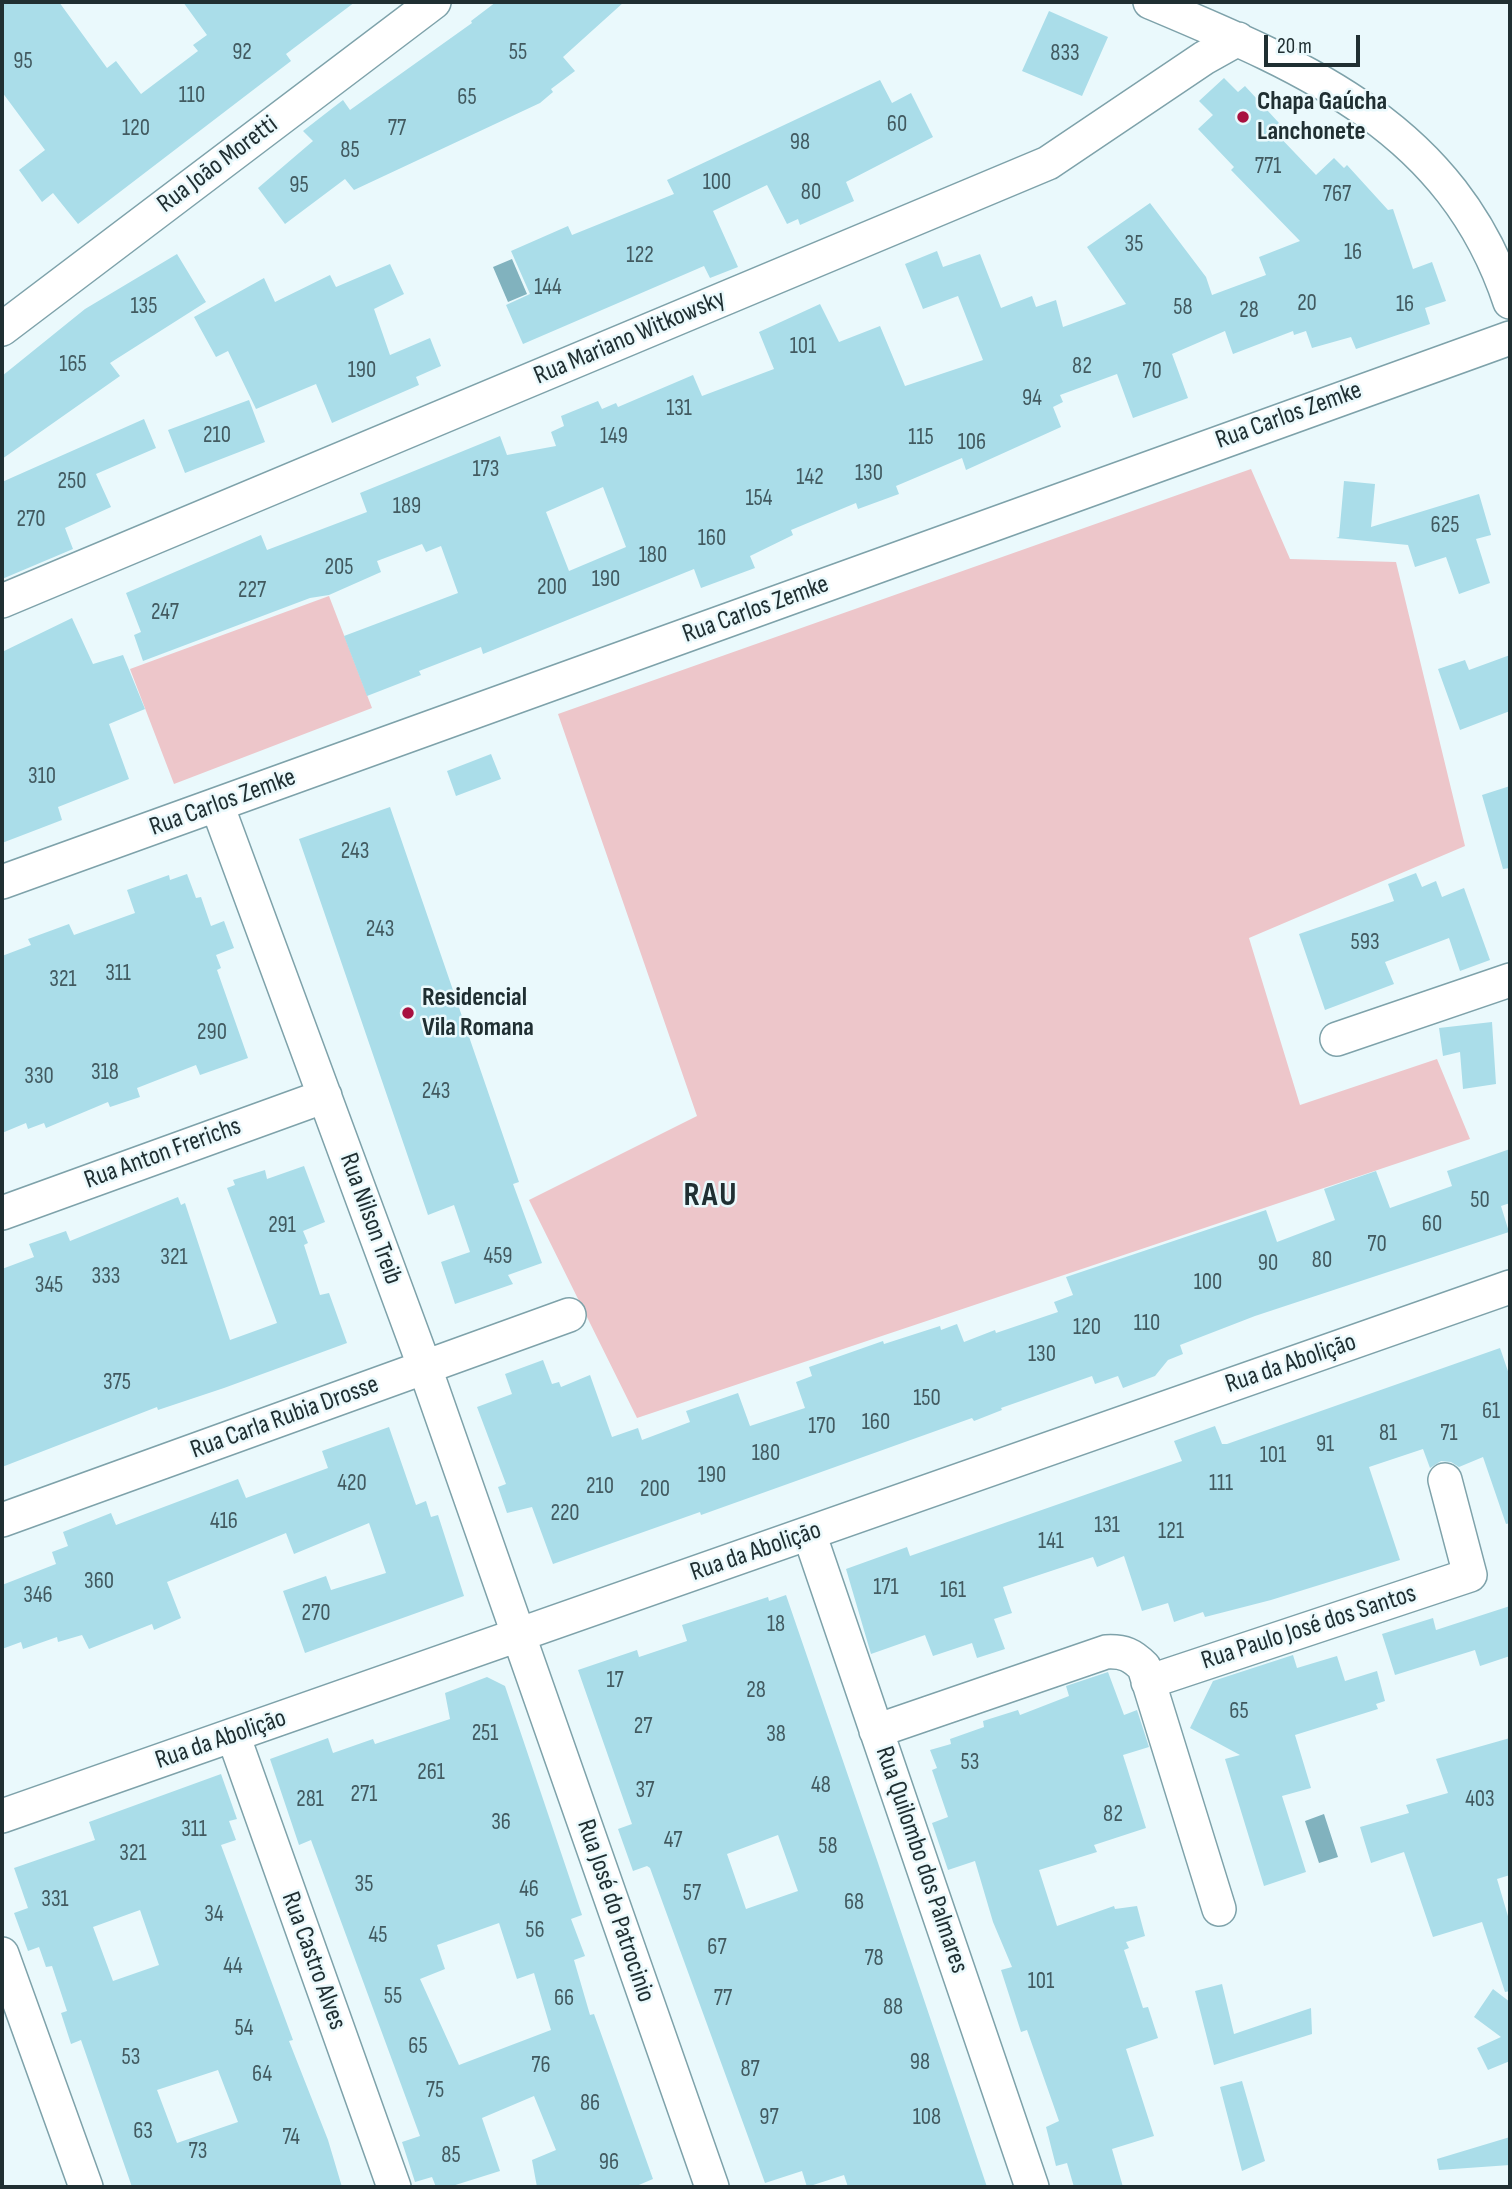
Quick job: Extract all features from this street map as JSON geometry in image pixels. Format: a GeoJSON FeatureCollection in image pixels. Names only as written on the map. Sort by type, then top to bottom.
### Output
{"type":"FeatureCollection","features":[{"type":"Feature","properties":{"kind":"street","name":"Rua João Moretti"},"geometry":{"type":"LineString","coordinates":[[2,329],[434,2]]}},
{"type":"Feature","properties":{"kind":"street"},"geometry":{"type":"LineString","coordinates":[[1150,2],[1312,74],[1361,105],[1406,140],[1447,186],[1483,238],[1510,302]]}},
{"type":"Feature","properties":{"kind":"street","name":"Rua Mariano Witkowsky"},"geometry":{"type":"LineString","coordinates":[[2,601],[1048,163],[1204,58],[1238,39]]}},
{"type":"Feature","properties":{"kind":"street","name":"Rua Carlos Zemke"},"geometry":{"type":"LineString","coordinates":[[2,882],[1510,338]]}},
{"type":"Feature","properties":{"kind":"street","name":"Rua Nilson Treib"},"geometry":{"type":"LineString","coordinates":[[217,805],[425,1368],[518,1636]]}},
{"type":"Feature","properties":{"kind":"street"},"geometry":{"type":"LineString","coordinates":[[1337,1039],[1510,980]]}},
{"type":"Feature","properties":{"kind":"street","name":"Rua Anton Frerichs"},"geometry":{"type":"LineString","coordinates":[[2,1213],[325,1096]]}},
{"type":"Feature","properties":{"kind":"street","name":"Rua da Abolição"},"geometry":{"type":"LineString","coordinates":[[2,1816],[1510,1287]]}},
{"type":"Feature","properties":{"kind":"street","name":"Rua Carla Rubia Drosse"},"geometry":{"type":"LineString","coordinates":[[2,1520],[569,1315]]}},
{"type":"Feature","properties":{"kind":"street","name":"Rua Paulo José dos Santos"},"geometry":{"type":"LineString","coordinates":[[1148,1682],[1470,1575],[1445,1480]]}},
{"type":"Feature","properties":{"kind":"street","name":"Rua Quilombo dos Palmares"},"geometry":{"type":"LineString","coordinates":[[809,1534],[1032,2187]]}},
{"type":"Feature","properties":{"kind":"street","name":"Rua José do Patrocinio"},"geometry":{"type":"LineString","coordinates":[[518,1636],[712,2187]]}},
{"type":"Feature","properties":{"kind":"street"},"geometry":{"type":"LineString","coordinates":[[876,1731],[1106,1652],[1119,1651],[1132,1655],[1144,1667],[1219,1909]]}},
{"type":"Feature","properties":{"kind":"street","name":"Rua Castro Alves"},"geometry":{"type":"LineString","coordinates":[[233,1735],[394,2187]]}},
{"type":"Feature","properties":{"kind":"street"},"geometry":{"type":"LineString","coordinates":[[2,1954],[86,2187]]}},
{"type":"Feature","properties":{"kind":"shaded area"},"geometry":{"type":"Polygon","coordinates":[[[1251,469],[1290,559],[1396,562],[1465,846],[1249,938],[1300,1105],[1437,1059],[1470,1139],[637,1418],[529,1200],[697,1116],[558,714],[1251,469]]]}},
{"type":"Feature","properties":{"kind":"shaded area"},"geometry":{"type":"Polygon","coordinates":[[[329,596],[372,708],[174,784],[130,669],[329,596]]]}},
{"type":"Feature","properties":{"kind":"water"},"geometry":{"type":"Polygon","coordinates":[[[512,259],[527,294],[508,302],[493,267],[512,259]]]}},
{"type":"Feature","properties":{"kind":"water"},"geometry":{"type":"Polygon","coordinates":[[[1324,1814],[1338,1857],[1319,1863],[1305,1821],[1324,1814]]]}},
{"type":"Feature","properties":{"kind":"building"},"geometry":{"type":"Polygon","coordinates":[[[2,2],[59,2],[107,68],[116,61],[141,94],[198,51],[193,45],[207,35],[183,2],[355,2],[286,54],[291,61],[78,224],[53,193],[42,202],[19,170],[45,150],[2,92],[2,2]]]}},
{"type":"Feature","properties":{"kind":"building"},"geometry":{"type":"Polygon","coordinates":[[[496,2],[624,2],[563,57],[575,71],[551,89],[553,92],[540,103],[354,190],[345,179],[285,224],[258,188],[313,141],[303,131],[343,100],[350,110],[472,23],[471,21],[496,2]]]}},
{"type":"Feature","properties":{"kind":"building"},"geometry":{"type":"Polygon","coordinates":[[[1049,11],[1108,37],[1082,96],[1022,71],[1049,11]]]}},
{"type":"Feature","properties":{"kind":"building"},"geometry":{"type":"Polygon","coordinates":[[[1224,78],[1238,92],[1245,86],[1279,123],[1273,130],[1316,175],[1334,158],[1344,168],[1347,165],[1388,210],[1393,209],[1413,269],[1432,262],[1446,301],[1425,308],[1430,324],[1356,349],[1351,337],[1312,348],[1306,331],[1294,335],[1293,331],[1233,354],[1225,331],[1172,354],[1188,398],[1133,418],[1117,374],[1060,395],[1063,402],[1053,407],[1061,427],[966,470],[962,458],[896,486],[899,494],[858,509],[856,503],[791,530],[793,535],[750,556],[755,568],[701,588],[694,569],[483,654],[481,647],[419,671],[421,675],[367,696],[344,636],[458,593],[441,546],[426,552],[422,544],[377,561],[381,572],[329,595],[310,598],[143,661],[134,635],[141,632],[126,593],[261,535],[267,550],[367,512],[360,493],[500,436],[507,455],[556,446],[551,432],[564,426],[561,416],[598,401],[602,409],[616,403],[618,407],[693,375],[702,396],[774,369],[759,332],[820,304],[839,342],[880,326],[905,386],[983,360],[958,296],[923,309],[905,264],[937,251],[943,267],[980,254],[1001,308],[1032,296],[1036,307],[1056,300],[1063,327],[1126,304],[1087,247],[1150,203],[1206,277],[1212,295],[1266,275],[1259,257],[1300,241],[1231,170],[1234,167],[1198,129],[1213,115],[1199,101],[1224,78]],[[603,487],[546,512],[569,571],[626,547],[603,487]]]}},
{"type":"Feature","properties":{"kind":"building"},"geometry":{"type":"Polygon","coordinates":[[[880,80],[892,103],[911,93],[933,137],[846,182],[854,201],[800,225],[798,219],[787,224],[767,185],[713,211],[738,267],[710,278],[704,266],[523,344],[506,305],[530,294],[511,251],[568,226],[572,235],[674,194],[667,180],[880,80]]]}},
{"type":"Feature","properties":{"kind":"building"},"geometry":{"type":"Polygon","coordinates":[[[177,254],[206,302],[110,363],[120,376],[2,459],[2,376],[85,309],[177,254]]]}},
{"type":"Feature","properties":{"kind":"building"},"geometry":{"type":"Polygon","coordinates":[[[390,264],[404,294],[374,309],[390,355],[430,338],[441,366],[416,377],[419,385],[332,423],[316,384],[256,409],[228,351],[216,357],[194,317],[264,278],[275,302],[330,275],[336,287],[390,264]]]}},
{"type":"Feature","properties":{"kind":"building"},"geometry":{"type":"Polygon","coordinates":[[[249,400],[265,442],[185,473],[168,430],[249,400]]]}},
{"type":"Feature","properties":{"kind":"building"},"geometry":{"type":"Polygon","coordinates":[[[144,419],[156,448],[96,474],[111,507],[65,528],[73,549],[2,579],[2,482],[144,419]]]}},
{"type":"Feature","properties":{"kind":"building"},"geometry":{"type":"Polygon","coordinates":[[[1344,481],[1375,484],[1371,527],[1479,494],[1491,535],[1476,539],[1490,583],[1459,594],[1446,557],[1415,567],[1408,545],[1336,538],[1339,537],[1344,481]]]}},
{"type":"Feature","properties":{"kind":"building"},"geometry":{"type":"Polygon","coordinates":[[[72,618],[93,664],[123,655],[145,709],[109,724],[129,779],[58,807],[62,820],[2,843],[2,652],[72,618]]]}},
{"type":"Feature","properties":{"kind":"building"},"geometry":{"type":"Polygon","coordinates":[[[1510,655],[1510,711],[1460,730],[1438,669],[1465,660],[1469,670],[1510,655]]]}},
{"type":"Feature","properties":{"kind":"building"},"geometry":{"type":"Polygon","coordinates":[[[491,754],[501,779],[456,796],[447,771],[491,754]]]}},
{"type":"Feature","properties":{"kind":"building"},"geometry":{"type":"Polygon","coordinates":[[[1510,786],[1510,868],[1503,869],[1482,795],[1510,786]]]}},
{"type":"Feature","properties":{"kind":"building"},"geometry":{"type":"Polygon","coordinates":[[[390,807],[519,1182],[513,1184],[542,1263],[508,1275],[513,1284],[455,1304],[441,1262],[470,1252],[454,1205],[428,1215],[299,839],[390,807]]]}},
{"type":"Feature","properties":{"kind":"building"},"geometry":{"type":"Polygon","coordinates":[[[1416,873],[1422,887],[1436,881],[1442,897],[1464,888],[1490,960],[1460,971],[1449,938],[1385,962],[1394,984],[1325,1010],[1299,934],[1394,901],[1388,884],[1416,873]]]}},
{"type":"Feature","properties":{"kind":"building"},"geometry":{"type":"Polygon","coordinates":[[[187,874],[196,898],[201,897],[211,926],[224,921],[234,948],[216,955],[221,968],[217,970],[248,1058],[200,1075],[196,1065],[137,1088],[140,1097],[110,1107],[108,1102],[46,1128],[44,1123],[28,1129],[26,1123],[2,1133],[2,956],[31,945],[28,939],[69,924],[74,935],[135,913],[127,890],[169,875],[170,880],[187,874]]]}},
{"type":"Feature","properties":{"kind":"building"},"geometry":{"type":"Polygon","coordinates":[[[1492,1022],[1496,1084],[1463,1089],[1460,1052],[1443,1056],[1439,1028],[1492,1022]]]}},
{"type":"Feature","properties":{"kind":"building"},"geometry":{"type":"Polygon","coordinates":[[[1510,1149],[1510,1203],[1501,1206],[1509,1232],[1255,1316],[1180,1345],[1183,1354],[1168,1360],[1155,1376],[1123,1388],[1118,1376],[1095,1384],[1092,1376],[1001,1408],[1002,1410],[974,1421],[972,1418],[701,1515],[700,1512],[553,1564],[532,1507],[507,1513],[498,1487],[506,1484],[477,1407],[512,1394],[505,1374],[543,1360],[552,1384],[559,1382],[561,1387],[590,1375],[612,1437],[638,1428],[642,1440],[690,1422],[686,1411],[738,1393],[750,1426],[805,1408],[796,1382],[812,1376],[809,1367],[883,1341],[884,1344],[940,1326],[941,1330],[957,1324],[964,1342],[995,1330],[996,1333],[1058,1312],[1054,1302],[1073,1295],[1066,1277],[1266,1210],[1277,1242],[1335,1220],[1324,1189],[1376,1171],[1390,1208],[1452,1186],[1447,1171],[1510,1149]]]}},
{"type":"Feature","properties":{"kind":"building"},"geometry":{"type":"Polygon","coordinates":[[[304,1166],[325,1222],[303,1231],[308,1243],[304,1245],[320,1295],[329,1293],[347,1343],[224,1388],[158,1410],[157,1407],[2,1467],[2,1269],[34,1257],[29,1244],[66,1231],[70,1241],[178,1197],[181,1205],[185,1203],[230,1340],[277,1323],[227,1188],[235,1185],[233,1180],[265,1170],[267,1179],[304,1166]]]}},
{"type":"Feature","properties":{"kind":"building"},"geometry":{"type":"Polygon","coordinates":[[[1500,1348],[1510,1377],[1510,1523],[1506,1524],[1483,1457],[1459,1467],[1451,1462],[1441,1461],[1430,1468],[1423,1449],[1369,1467],[1400,1560],[1271,1600],[1205,1617],[1203,1612],[1174,1622],[1168,1603],[1142,1611],[1124,1556],[1097,1567],[1093,1557],[1003,1587],[1012,1613],[994,1619],[1005,1649],[977,1658],[972,1643],[933,1656],[925,1635],[871,1654],[846,1569],[907,1547],[910,1556],[1182,1461],[1174,1441],[1215,1426],[1222,1444],[1227,1444],[1500,1348]]]}},
{"type":"Feature","properties":{"kind":"building"},"geometry":{"type":"Polygon","coordinates":[[[389,1427],[416,1505],[426,1501],[431,1517],[438,1515],[464,1596],[305,1653],[283,1591],[326,1576],[331,1590],[386,1573],[369,1523],[294,1554],[286,1533],[167,1582],[181,1618],[154,1630],[152,1624],[89,1649],[82,1635],[58,1642],[57,1637],[23,1649],[21,1642],[2,1649],[2,1585],[56,1564],[52,1552],[68,1546],[63,1532],[111,1513],[116,1525],[238,1479],[246,1498],[328,1468],[322,1451],[389,1427]]]}},
{"type":"Feature","properties":{"kind":"building"},"geometry":{"type":"Polygon","coordinates":[[[786,1595],[987,2187],[848,2187],[844,2175],[807,2187],[802,2171],[765,2183],[650,1868],[647,1866],[633,1871],[618,1829],[632,1824],[578,1670],[637,1650],[639,1657],[687,1641],[682,1625],[768,1597],[769,1601],[786,1595]],[[778,1835],[727,1854],[746,1909],[798,1891],[778,1835]]]}},
{"type":"Feature","properties":{"kind":"building"},"geometry":{"type":"Polygon","coordinates":[[[1510,1606],[1510,1656],[1480,1666],[1475,1650],[1395,1675],[1382,1634],[1433,1618],[1436,1630],[1510,1606]]]}},
{"type":"Feature","properties":{"kind":"building"},"geometry":{"type":"Polygon","coordinates":[[[1293,1655],[1297,1668],[1337,1656],[1345,1681],[1377,1671],[1385,1701],[1376,1704],[1378,1709],[1295,1735],[1311,1788],[1282,1796],[1306,1872],[1264,1886],[1225,1759],[1240,1755],[1190,1728],[1213,1681],[1293,1655]]]}},
{"type":"Feature","properties":{"kind":"building"},"geometry":{"type":"Polygon","coordinates":[[[1108,1672],[1124,1715],[1137,1710],[1149,1747],[1123,1755],[1146,1828],[1094,1845],[1097,1852],[1039,1870],[1057,1926],[1114,1906],[1115,1909],[1137,1906],[1145,1936],[1126,1942],[1129,1948],[1124,1950],[1143,2008],[1148,2007],[1158,2038],[1126,2049],[1154,2136],[1112,2149],[1123,2187],[1074,2187],[1067,2163],[1056,2166],[1046,2127],[1059,2121],[1027,2030],[1021,2032],[1001,1970],[1012,1967],[993,1922],[975,1861],[948,1870],[932,1823],[948,1817],[932,1770],[937,1768],[930,1750],[951,1744],[950,1739],[984,1727],[983,1721],[1018,1710],[1020,1715],[1069,1696],[1066,1686],[1108,1672]]]}},
{"type":"Feature","properties":{"kind":"building"},"geometry":{"type":"Polygon","coordinates":[[[487,1677],[505,1686],[582,1915],[571,1919],[585,1956],[574,1960],[590,2015],[594,2014],[653,2179],[634,2187],[537,2187],[532,2160],[556,2150],[534,2096],[482,2118],[500,2171],[449,2187],[436,2187],[432,2177],[415,2182],[402,2142],[420,2136],[311,1840],[299,1845],[270,1759],[328,1738],[333,1753],[373,1739],[375,1744],[450,1719],[445,1693],[487,1677]],[[499,1923],[437,1945],[445,1969],[420,1979],[459,2065],[551,2030],[534,1973],[517,1979],[499,1923]]]}},
{"type":"Feature","properties":{"kind":"building"},"geometry":{"type":"Polygon","coordinates":[[[1510,1738],[1510,1875],[1497,1879],[1510,1923],[1510,1991],[1505,1992],[1482,1922],[1433,1937],[1404,1852],[1371,1863],[1360,1827],[1409,1813],[1406,1805],[1448,1793],[1436,1759],[1510,1738]]]}},
{"type":"Feature","properties":{"kind":"building"},"geometry":{"type":"Polygon","coordinates":[[[221,1774],[237,1819],[229,1821],[236,1840],[221,1845],[293,2040],[289,2041],[328,2140],[342,2187],[132,2187],[81,2040],[71,2044],[61,2013],[67,2011],[52,1966],[46,1967],[39,1947],[28,1951],[14,1913],[28,1908],[14,1868],[95,1840],[89,1822],[221,1774]],[[140,1910],[93,1927],[113,1981],[159,1965],[140,1910]],[[218,2070],[157,2090],[177,2143],[238,2122],[218,2070]]]}},
{"type":"Feature","properties":{"kind":"building"},"geometry":{"type":"Polygon","coordinates":[[[1222,1984],[1234,2034],[1311,2008],[1312,2034],[1214,2065],[1195,1991],[1222,1984]]]}},
{"type":"Feature","properties":{"kind":"building"},"geometry":{"type":"Polygon","coordinates":[[[1493,1989],[1510,2002],[1510,2061],[1488,2070],[1477,2048],[1501,2037],[1474,2017],[1493,1989]]]}},
{"type":"Feature","properties":{"kind":"building"},"geometry":{"type":"Polygon","coordinates":[[[1242,2081],[1265,2161],[1242,2171],[1220,2087],[1242,2081]]]}},
{"type":"Feature","properties":{"kind":"building"},"geometry":{"type":"Polygon","coordinates":[[[1510,2137],[1510,2165],[1439,2170],[1437,2159],[1510,2137]]]}},
{"type":"Feature","properties":{"kind":"place","name":"Chapa Gaúcha Lanchonete"},"geometry":{"type":"Point","coordinates":[1243,117]}},
{"type":"Feature","properties":{"kind":"place","name":"Residencial Vila Romana"},"geometry":{"type":"Point","coordinates":[408,1013]}},
{"type":"Feature","properties":{"kind":"district","name":"RAU"},"geometry":{"type":"Point","coordinates":[711,1197]}}]}
